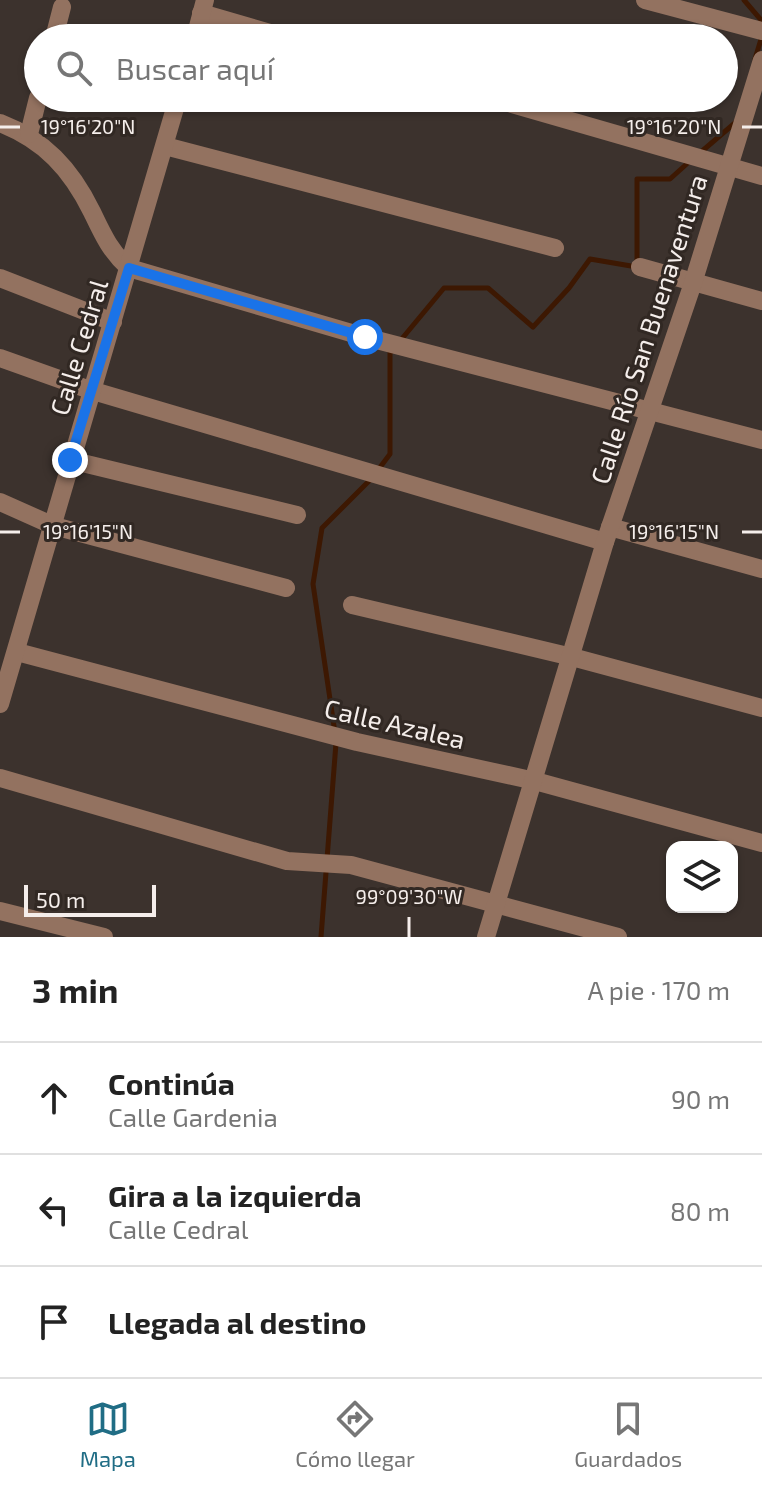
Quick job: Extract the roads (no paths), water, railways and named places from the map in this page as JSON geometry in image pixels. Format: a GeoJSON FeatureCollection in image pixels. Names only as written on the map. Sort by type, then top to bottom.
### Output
{"type":"FeatureCollection","features":[{"type":"Feature","properties":{"kind":"street"},"geometry":{"type":"LineString","coordinates":[[645,0],[735,24]]}},
{"type":"Feature","properties":{"kind":"street"},"geometry":{"type":"LineString","coordinates":[[203,6],[250,24]]}},
{"type":"Feature","properties":{"kind":"street"},"geometry":{"type":"LineString","coordinates":[[58,24],[62,7]]}},
{"type":"Feature","properties":{"kind":"street","name":"Calle Río San Buenaventura"},"geometry":{"type":"LineString","coordinates":[[486,937],[608,534],[693,283],[719,165],[762,60]]}},
{"type":"Feature","properties":{"kind":"street"},"geometry":{"type":"LineString","coordinates":[[29,134],[34,112]]}},
{"type":"Feature","properties":{"kind":"street","name":"Calle Cedral"},"geometry":{"type":"LineString","coordinates":[[1,697],[17,652],[90,390],[174,112]]}},
{"type":"Feature","properties":{"kind":"street"},"geometry":{"type":"LineString","coordinates":[[539,112],[762,176]]}},
{"type":"Feature","properties":{"kind":"street"},"geometry":{"type":"LineString","coordinates":[[0,123],[29,134],[65,168],[91,210],[106,245],[129,268],[365,337],[762,440]]}},
{"type":"Feature","properties":{"kind":"street"},"geometry":{"type":"LineString","coordinates":[[165,146],[555,248]]}},
{"type":"Feature","properties":{"kind":"street"},"geometry":{"type":"LineString","coordinates":[[640,267],[762,301]]}},
{"type":"Feature","properties":{"kind":"street"},"geometry":{"type":"LineString","coordinates":[[0,278],[113,322]]}},
{"type":"Feature","properties":{"kind":"street"},"geometry":{"type":"LineString","coordinates":[[0,358],[90,390],[410,484],[762,569]]}},
{"type":"Feature","properties":{"kind":"street"},"geometry":{"type":"LineString","coordinates":[[70,460],[297,515]]}},
{"type":"Feature","properties":{"kind":"street"},"geometry":{"type":"LineString","coordinates":[[0,502],[54,526],[286,588]]}},
{"type":"Feature","properties":{"kind":"street"},"geometry":{"type":"LineString","coordinates":[[352,605],[572,657],[762,708]]}},
{"type":"Feature","properties":{"kind":"street","name":"Calle Azalea"},"geometry":{"type":"LineString","coordinates":[[17,652],[357,742],[535,781],[762,843]]}},
{"type":"Feature","properties":{"kind":"street"},"geometry":{"type":"LineString","coordinates":[[0,778],[287,861],[351,865],[618,937]]}},
{"type":"Feature","properties":{"kind":"street"},"geometry":{"type":"LineString","coordinates":[[0,911],[104,937]]}},
{"type":"Feature","properties":{"kind":"waterway"},"geometry":{"type":"LineString","coordinates":[[744,0],[762,21]]}},
{"type":"Feature","properties":{"kind":"waterway"},"geometry":{"type":"LineString","coordinates":[[755,59],[762,36]]}},
{"type":"Feature","properties":{"kind":"waterway"},"geometry":{"type":"LineString","coordinates":[[701,152],[736,122]]}},
{"type":"Feature","properties":{"kind":"waterway"},"geometry":{"type":"LineString","coordinates":[[400,341],[444,288],[488,288],[533,327],[569,288],[590,259],[637,267],[637,179],[670,179],[690,161]]}},
{"type":"Feature","properties":{"kind":"waterway"},"geometry":{"type":"LineString","coordinates":[[378,470],[390,454],[390,353],[394,349]]}},
{"type":"Feature","properties":{"kind":"waterway"},"geometry":{"type":"LineString","coordinates":[[335,733],[313,584],[322,528],[372,478]]}},
{"type":"Feature","properties":{"kind":"waterway"},"geometry":{"type":"LineString","coordinates":[[321,937],[336,743]]}}]}
